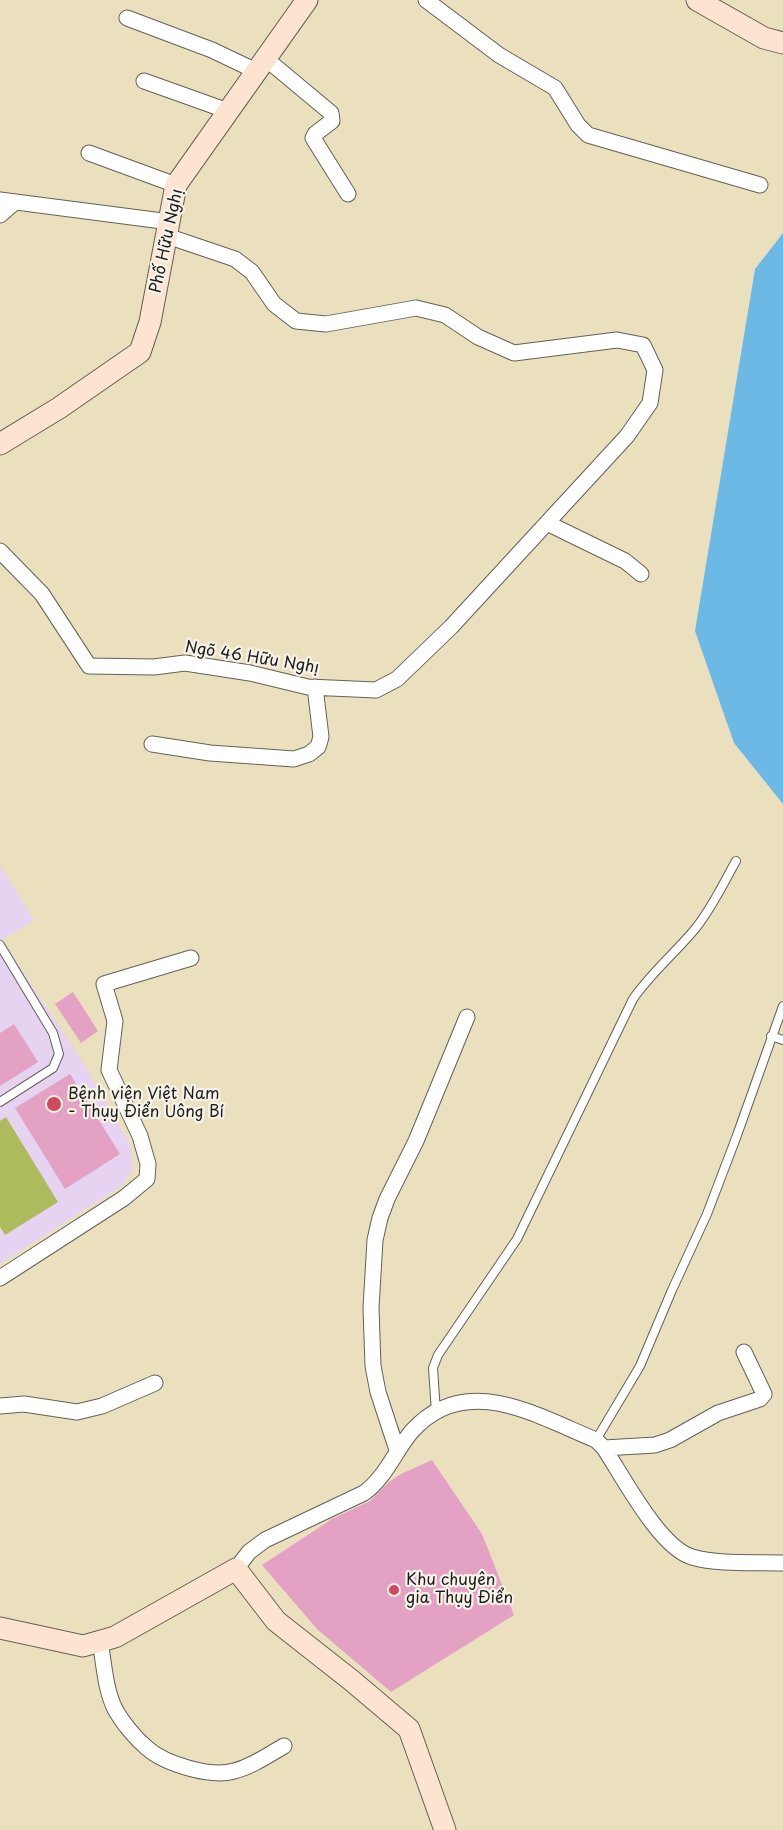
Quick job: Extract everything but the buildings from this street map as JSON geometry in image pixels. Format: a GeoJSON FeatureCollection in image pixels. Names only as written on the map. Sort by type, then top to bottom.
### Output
{"type":"FeatureCollection","features":[{"type":"Feature","properties":{"kind":"main road","name":"Phố Hữu Nghị"},"geometry":{"type":"LineString","coordinates":[[0,444],[59,408],[140,352],[150,322],[176,185],[307,0]]}},
{"type":"Feature","properties":{"kind":"main road"},"geometry":{"type":"LineString","coordinates":[[697,0],[764,38],[783,43]]}},
{"type":"Feature","properties":{"kind":"main road"},"geometry":{"type":"LineString","coordinates":[[0,1628],[83,1646],[115,1637],[236,1569],[276,1621],[359,1686],[409,1730],[445,1830]]}},
{"type":"Feature","properties":{"kind":"street"},"geometry":{"type":"LineString","coordinates":[[426,0],[499,56],[555,88],[578,125],[588,135],[760,185]]}},
{"type":"Feature","properties":{"kind":"street"},"geometry":{"type":"LineString","coordinates":[[127,18],[212,50],[260,65],[331,113],[332,121],[312,138],[348,194]]}},
{"type":"Feature","properties":{"kind":"street"},"geometry":{"type":"LineString","coordinates":[[144,81],[228,111]]}},
{"type":"Feature","properties":{"kind":"street"},"geometry":{"type":"LineString","coordinates":[[89,153],[176,185]]}},
{"type":"Feature","properties":{"kind":"street"},"geometry":{"type":"LineString","coordinates":[[0,215],[8,201],[169,229]]}},
{"type":"Feature","properties":{"kind":"street","name":"Ngõ 46 Hữu Nghị"},"geometry":{"type":"LineString","coordinates":[[0,551],[42,594],[89,666],[154,667],[185,663],[250,673],[315,687],[376,690],[398,679],[452,627],[627,436],[651,403],[655,370],[643,345],[617,340],[514,353],[478,337],[445,315],[416,308],[326,324],[296,321],[274,304],[252,272],[235,259],[169,229]]}},
{"type":"Feature","properties":{"kind":"street"},"geometry":{"type":"LineString","coordinates":[[547,523],[625,561],[642,574]]}},
{"type":"Feature","properties":{"kind":"street"},"geometry":{"type":"LineString","coordinates":[[152,744],[210,753],[294,759],[309,754],[318,747],[321,737],[315,687]]}},
{"type":"Feature","properties":{"kind":"street"},"geometry":{"type":"LineString","coordinates":[[0,1278],[124,1198],[147,1179],[148,1164],[140,1136],[109,1070],[116,1021],[104,984],[191,958]]}},
{"type":"Feature","properties":{"kind":"street"},"geometry":{"type":"LineString","coordinates":[[397,1450],[378,1392],[373,1365],[371,1308],[375,1240],[387,1199],[416,1141],[467,1017]]}},
{"type":"Feature","properties":{"kind":"street"},"geometry":{"type":"LineString","coordinates":[[236,1569],[249,1552],[265,1540],[364,1493],[375,1485],[397,1450],[413,1431],[436,1412],[450,1406],[466,1401],[498,1402],[600,1444],[640,1447],[663,1443],[718,1413],[760,1399],[764,1394],[762,1387],[744,1352]]}},
{"type":"Feature","properties":{"kind":"street"},"geometry":{"type":"LineString","coordinates":[[0,1406],[24,1404],[78,1412],[102,1406],[154,1383]]}},
{"type":"Feature","properties":{"kind":"street"},"geometry":{"type":"LineString","coordinates":[[600,1444],[658,1532],[678,1551],[705,1560],[783,1563]]}},
{"type":"Feature","properties":{"kind":"street"},"geometry":{"type":"LineString","coordinates":[[100,1641],[114,1707],[121,1719],[148,1749],[174,1763],[199,1772],[218,1774],[235,1771],[284,1746]]}},
{"type":"Feature","properties":{"kind":"lane"},"geometry":{"type":"LineString","coordinates":[[436,1412],[433,1368],[438,1355],[517,1239],[633,999],[644,983],[696,928],[709,910],[736,861]]}},
{"type":"Feature","properties":{"kind":"lane"},"geometry":{"type":"LineString","coordinates":[[0,945],[53,1033],[59,1054],[53,1068],[0,1102]]}},
{"type":"Feature","properties":{"kind":"lane"},"geometry":{"type":"LineString","coordinates":[[600,1444],[640,1366],[707,1214],[783,1006]]}},
{"type":"Feature","properties":{"kind":"lane"},"geometry":{"type":"LineString","coordinates":[[771,1036],[783,1040]]}},
{"type":"Feature","properties":{"kind":"shaded area","name":"Bệnh viện Việt Nam - Thụy Điển Uông Bí"},"geometry":{"type":"Polygon","coordinates":[[[0,865],[34,920],[2,940],[84,1064],[130,1144],[133,1168],[123,1185],[0,1264],[0,865]]]}},
{"type":"Feature","properties":{"kind":"green space"},"geometry":{"type":"Polygon","coordinates":[[[6,1117],[58,1202],[5,1235],[0,1227],[0,1121],[6,1117]]]}},
{"type":"Feature","properties":{"kind":"water"},"geometry":{"type":"Polygon","coordinates":[[[783,233],[783,804],[734,743],[695,631],[755,269],[783,233]]]}},
{"type":"Feature","properties":{"kind":"place","name":"Bệnh viện Việt Nam - Thụy Điển Uông Bí"},"geometry":{"type":"Point","coordinates":[54,1104]}},
{"type":"Feature","properties":{"kind":"place","name":"Khu chuyên gia Thụy Điển"},"geometry":{"type":"Point","coordinates":[394,1590]}}]}
